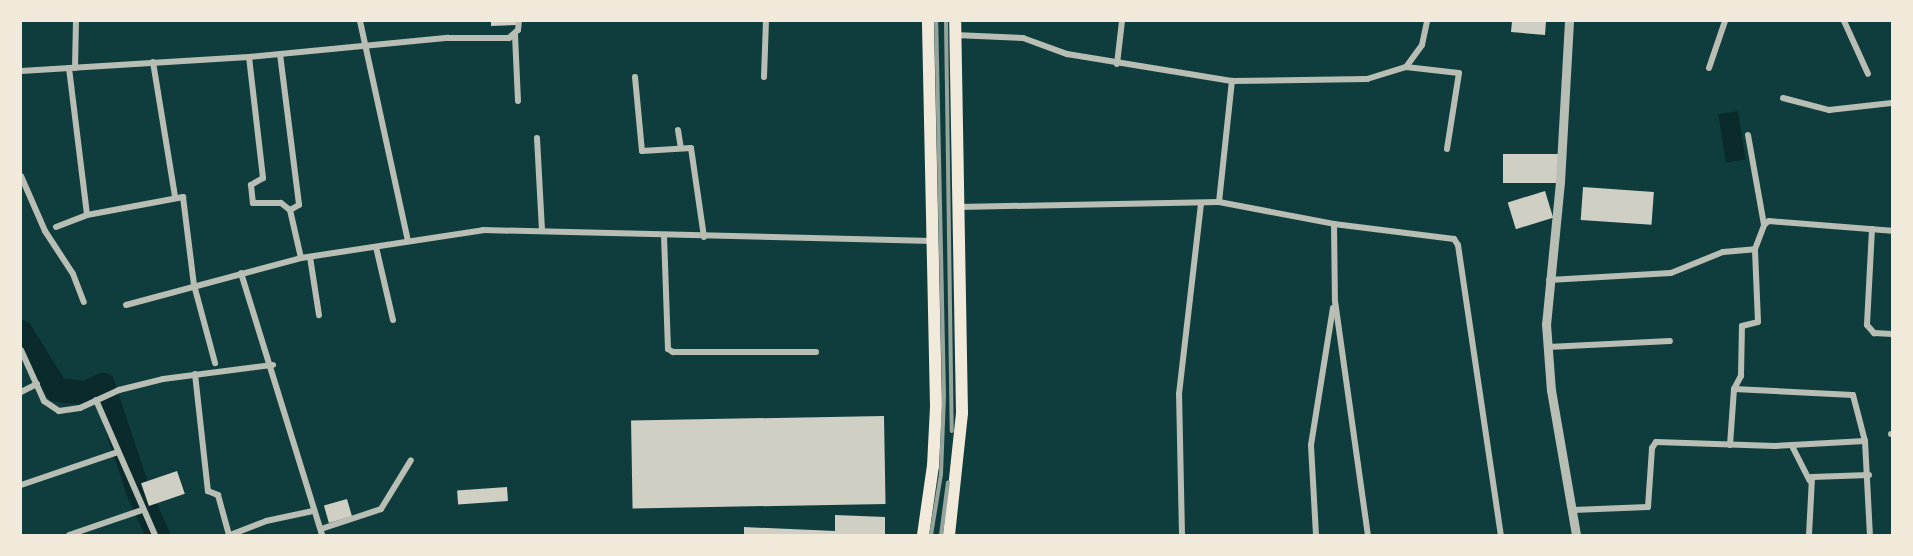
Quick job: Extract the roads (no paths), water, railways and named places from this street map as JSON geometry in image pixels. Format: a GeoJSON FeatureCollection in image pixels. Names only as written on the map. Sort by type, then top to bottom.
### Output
{"type":"FeatureCollection","features":[{"type":"Feature","properties":{"kind":"main road"},"geometry":{"type":"LineString","coordinates":[[923,535],[936,430],[928,21]]}},
{"type":"Feature","properties":{"kind":"main road"},"geometry":{"type":"LineString","coordinates":[[949,535],[962,412],[955,21]]}},
{"type":"Feature","properties":{"kind":"street"},"geometry":{"type":"LineString","coordinates":[[76,21],[72,68],[87,215]]}},
{"type":"Feature","properties":{"kind":"street"},"geometry":{"type":"LineString","coordinates":[[360,21],[363,46],[408,241]]}},
{"type":"Feature","properties":{"kind":"street"},"geometry":{"type":"LineString","coordinates":[[518,101],[515,35],[519,21]]}},
{"type":"Feature","properties":{"kind":"street"},"geometry":{"type":"LineString","coordinates":[[764,77],[766,21]]}},
{"type":"Feature","properties":{"kind":"street"},"geometry":{"type":"LineString","coordinates":[[1117,64],[1122,21]]}},
{"type":"Feature","properties":{"kind":"street"},"geometry":{"type":"LineString","coordinates":[[1406,67],[1422,45],[1427,21]]}},
{"type":"Feature","properties":{"kind":"street"},"geometry":{"type":"LineString","coordinates":[[1569,21],[1560,182],[1549,280],[1548,346],[1551,390],[1576,535]]}},
{"type":"Feature","properties":{"kind":"street"},"geometry":{"type":"LineString","coordinates":[[1709,68],[1725,21]]}},
{"type":"Feature","properties":{"kind":"street"},"geometry":{"type":"LineString","coordinates":[[1844,21],[1868,74]]}},
{"type":"Feature","properties":{"kind":"street"},"geometry":{"type":"LineString","coordinates":[[21,71],[249,57],[515,35]]}},
{"type":"Feature","properties":{"kind":"street"},"geometry":{"type":"LineString","coordinates":[[955,35],[1023,39],[1059,52],[1117,64],[1232,81],[1367,79],[1406,67],[1459,73],[1447,149]]}},
{"type":"Feature","properties":{"kind":"street"},"geometry":{"type":"LineString","coordinates":[[280,54],[299,205],[290,210]]}},
{"type":"Feature","properties":{"kind":"street"},"geometry":{"type":"LineString","coordinates":[[249,57],[263,178],[251,185],[253,203],[281,203],[290,210],[301,258]]}},
{"type":"Feature","properties":{"kind":"street"},"geometry":{"type":"LineString","coordinates":[[153,63],[175,196]]}},
{"type":"Feature","properties":{"kind":"street"},"geometry":{"type":"LineString","coordinates":[[634,76],[642,151],[691,148],[704,237]]}},
{"type":"Feature","properties":{"kind":"street"},"geometry":{"type":"LineString","coordinates":[[1219,202],[1232,81]]}},
{"type":"Feature","properties":{"kind":"street"},"geometry":{"type":"LineString","coordinates":[[1783,98],[1829,110],[1892,103]]}},
{"type":"Feature","properties":{"kind":"street"},"geometry":{"type":"LineString","coordinates":[[678,130],[681,148]]}},
{"type":"Feature","properties":{"kind":"street"},"geometry":{"type":"LineString","coordinates":[[1730,445],[1734,389],[1741,376],[1742,326],[1758,322],[1755,249],[1766,223],[1748,135]]}},
{"type":"Feature","properties":{"kind":"street"},"geometry":{"type":"LineString","coordinates":[[537,138],[542,231]]}},
{"type":"Feature","properties":{"kind":"street"},"geometry":{"type":"LineString","coordinates":[[21,176],[45,231],[73,274],[84,302]]}},
{"type":"Feature","properties":{"kind":"street"},"geometry":{"type":"LineString","coordinates":[[56,227],[87,215],[175,196],[185,200],[194,285],[215,363]]}},
{"type":"Feature","properties":{"kind":"street"},"geometry":{"type":"LineString","coordinates":[[959,207],[1219,202],[1334,224],[1448,237],[1458,245],[1501,535]]}},
{"type":"Feature","properties":{"kind":"street"},"geometry":{"type":"LineString","coordinates":[[1182,535],[1179,394],[1201,204]]}},
{"type":"Feature","properties":{"kind":"street"},"geometry":{"type":"LineString","coordinates":[[1766,223],[1892,231]]}},
{"type":"Feature","properties":{"kind":"street"},"geometry":{"type":"LineString","coordinates":[[1334,224],[1335,301],[1368,535]]}},
{"type":"Feature","properties":{"kind":"street"},"geometry":{"type":"LineString","coordinates":[[1872,229],[1867,325],[1874,333],[1892,334]]}},
{"type":"Feature","properties":{"kind":"street"},"geometry":{"type":"LineString","coordinates":[[126,304],[301,258],[483,230],[933,241]]}},
{"type":"Feature","properties":{"kind":"street"},"geometry":{"type":"LineString","coordinates":[[664,235],[668,349],[673,352],[816,352]]}},
{"type":"Feature","properties":{"kind":"street"},"geometry":{"type":"LineString","coordinates":[[376,247],[393,320]]}},
{"type":"Feature","properties":{"kind":"street"},"geometry":{"type":"LineString","coordinates":[[1549,280],[1671,273],[1723,252],[1755,249]]}},
{"type":"Feature","properties":{"kind":"street"},"geometry":{"type":"LineString","coordinates":[[310,257],[319,315]]}},
{"type":"Feature","properties":{"kind":"street"},"geometry":{"type":"LineString","coordinates":[[241,273],[273,365],[313,511],[322,532],[381,509],[411,460]]}},
{"type":"Feature","properties":{"kind":"street"},"geometry":{"type":"LineString","coordinates":[[1316,535],[1311,445],[1335,301]]}},
{"type":"Feature","properties":{"kind":"street"},"geometry":{"type":"LineString","coordinates":[[1548,346],[1670,341]]}},
{"type":"Feature","properties":{"kind":"street"},"geometry":{"type":"LineString","coordinates":[[21,350],[47,406],[59,411],[98,400],[107,395],[195,374],[273,365]]}},
{"type":"Feature","properties":{"kind":"street"},"geometry":{"type":"LineString","coordinates":[[195,374],[208,491],[218,495],[229,535],[266,521],[313,511]]}},
{"type":"Feature","properties":{"kind":"street"},"geometry":{"type":"LineString","coordinates":[[21,392],[37,384]]}},
{"type":"Feature","properties":{"kind":"street"},"geometry":{"type":"LineString","coordinates":[[1734,389],[1853,395],[1865,441],[1869,476],[1870,535]]}},
{"type":"Feature","properties":{"kind":"street"},"geometry":{"type":"LineString","coordinates":[[98,400],[154,535]]}},
{"type":"Feature","properties":{"kind":"street"},"geometry":{"type":"LineString","coordinates":[[1573,510],[1648,507],[1652,448],[1656,442],[1792,446],[1865,441]]}},
{"type":"Feature","properties":{"kind":"street"},"geometry":{"type":"LineString","coordinates":[[1792,446],[1810,481],[1809,535]]}},
{"type":"Feature","properties":{"kind":"street"},"geometry":{"type":"LineString","coordinates":[[21,485],[118,452]]}},
{"type":"Feature","properties":{"kind":"street"},"geometry":{"type":"LineString","coordinates":[[1810,481],[1818,475],[1869,476]]}},
{"type":"Feature","properties":{"kind":"street"},"geometry":{"type":"LineString","coordinates":[[69,535],[142,510]]}},
{"type":"Feature","properties":{"kind":"water"},"geometry":{"type":"Polygon","coordinates":[[[1738,111],[1746,159],[1726,163],[1718,114],[1738,111]]]}},
{"type":"Feature","properties":{"kind":"waterway"},"geometry":{"type":"LineString","coordinates":[[21,332],[57,390],[86,393],[103,385],[138,491],[158,535]]}},
{"type":"Feature","properties":{"kind":"railway"},"geometry":{"type":"LineString","coordinates":[[931,535],[941,474],[944,395],[936,21]]}},
{"type":"Feature","properties":{"kind":"railway"},"geometry":{"type":"LineString","coordinates":[[946,21],[952,431]]}},
{"type":"Feature","properties":{"kind":"railway"},"geometry":{"type":"LineString","coordinates":[[941,535],[948,482]]}}]}
